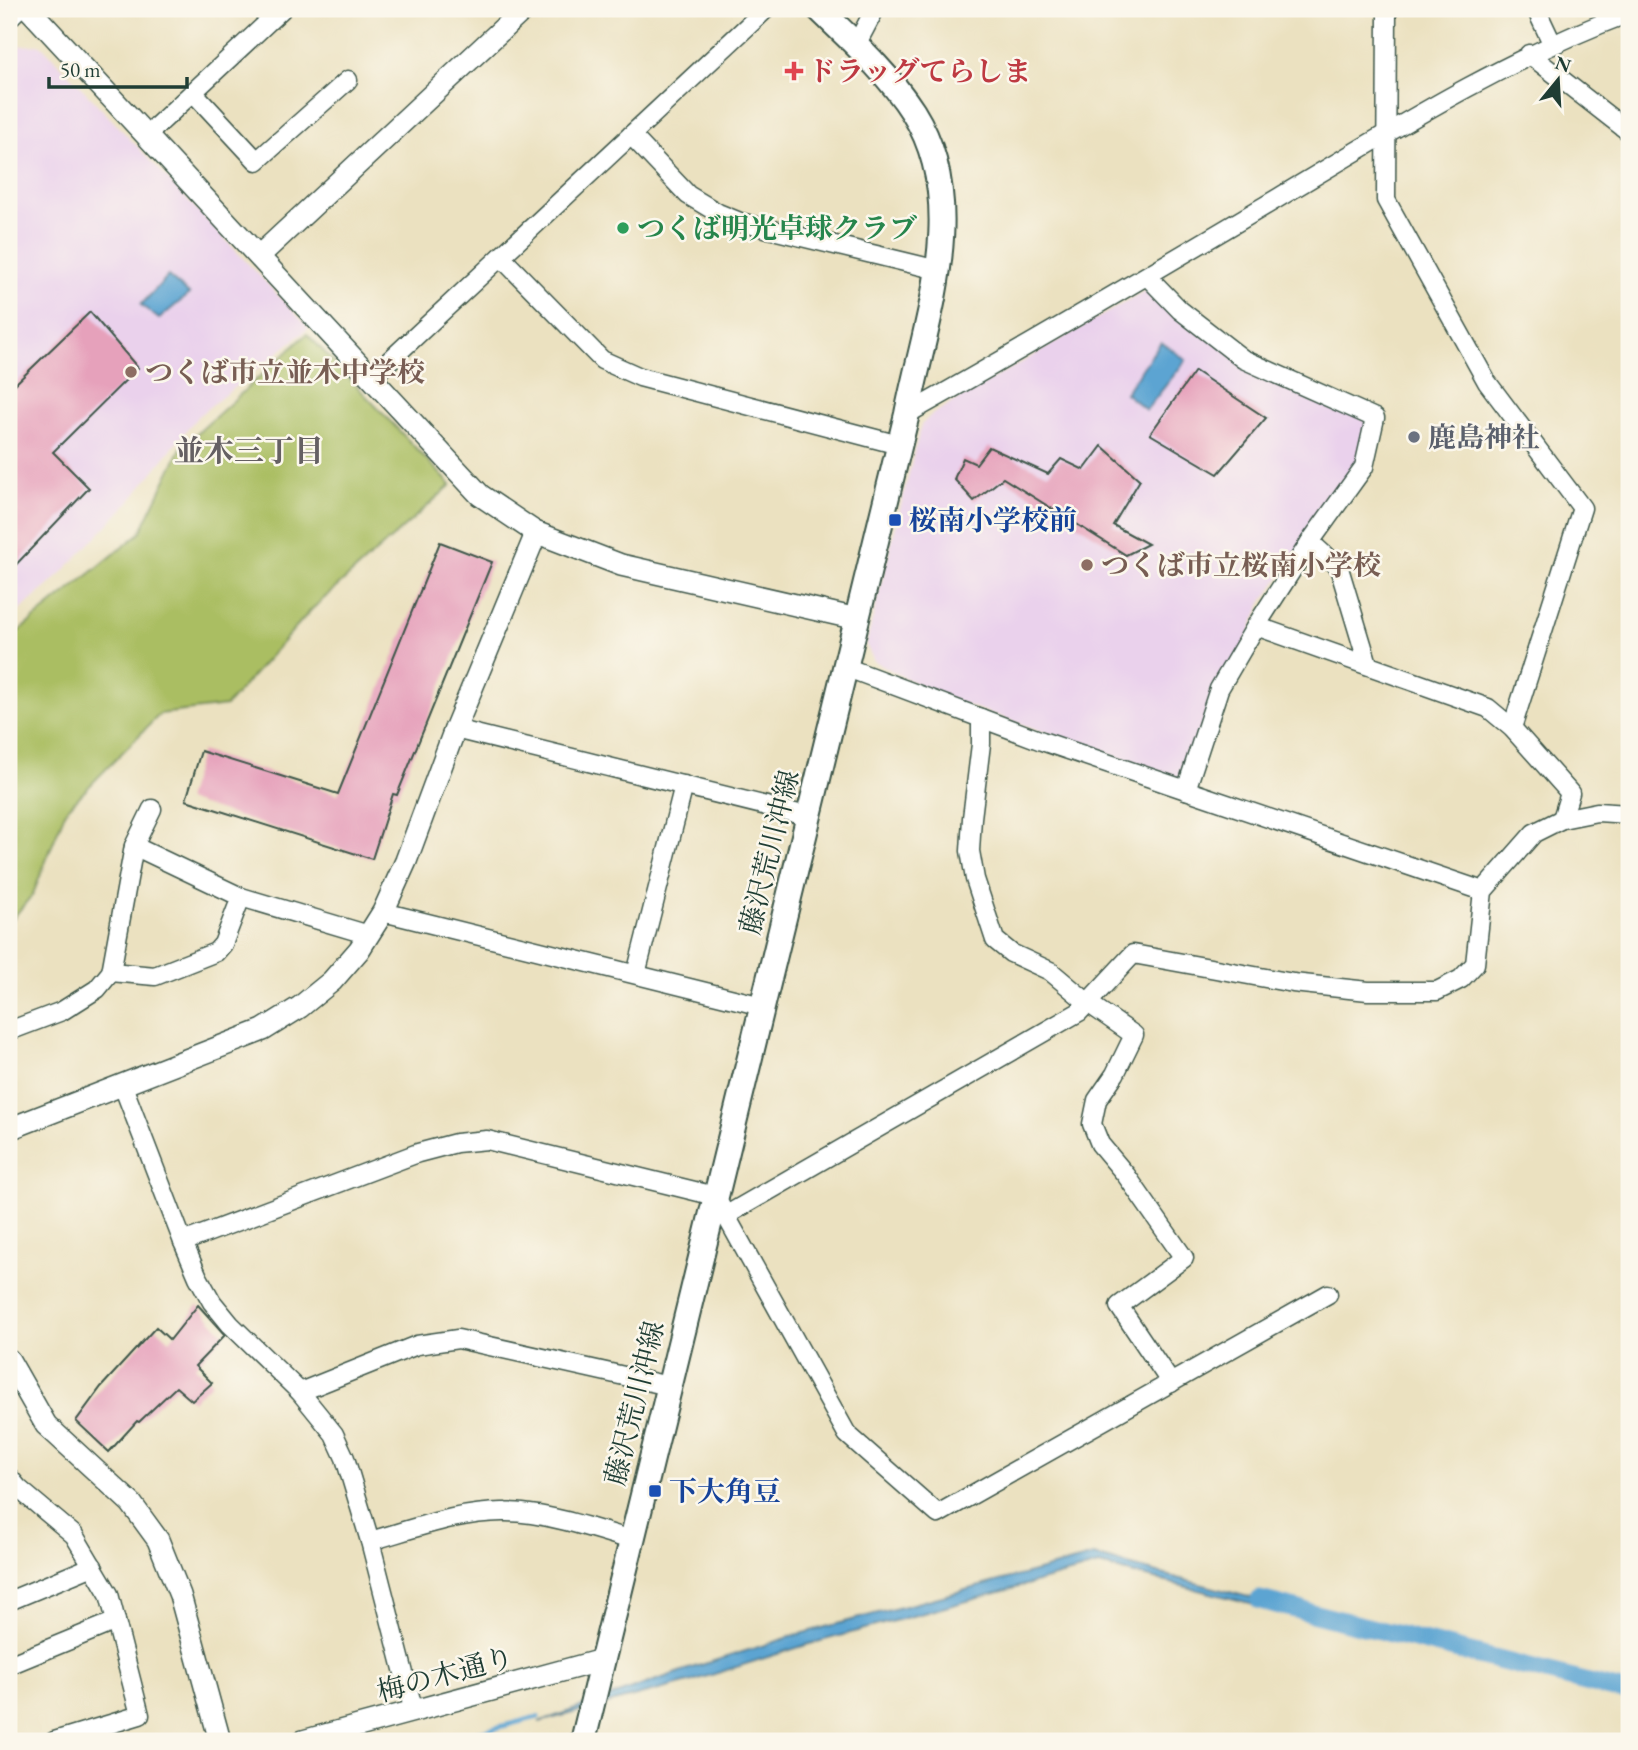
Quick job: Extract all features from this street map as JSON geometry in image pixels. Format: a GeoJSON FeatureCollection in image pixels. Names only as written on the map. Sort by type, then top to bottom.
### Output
{"type":"FeatureCollection","features":[{"type":"Feature","properties":{"kind":"main road","name":"藤沢荒川沖線"},"geometry":{"type":"LineString","coordinates":[[583,1741],[668,1386],[720,1206],[762,1006],[900,445],[938,271],[942,221],[941,188],[929,146],[914,114],[891,82],[820,9]]}},
{"type":"Feature","properties":{"kind":"street"},"geometry":{"type":"LineString","coordinates":[[9,16],[16,9]]}},
{"type":"Feature","properties":{"kind":"street"},"geometry":{"type":"LineString","coordinates":[[29,9],[480,495],[535,533],[621,565],[857,619]]}},
{"type":"Feature","properties":{"kind":"street"},"geometry":{"type":"LineString","coordinates":[[147,135],[282,9]]}},
{"type":"Feature","properties":{"kind":"street"},"geometry":{"type":"LineString","coordinates":[[259,256],[524,9]]}},
{"type":"Feature","properties":{"kind":"street"},"geometry":{"type":"LineString","coordinates":[[372,377],[766,9]]}},
{"type":"Feature","properties":{"kind":"street"},"geometry":{"type":"LineString","coordinates":[[856,45],[875,9]]}},
{"type":"Feature","properties":{"kind":"street"},"geometry":{"type":"LineString","coordinates":[[1387,9],[1385,200],[1487,382],[1582,508],[1512,727]]}},
{"type":"Feature","properties":{"kind":"street"},"geometry":{"type":"LineString","coordinates":[[1536,9],[1552,43]]}},
{"type":"Feature","properties":{"kind":"street"},"geometry":{"type":"LineString","coordinates":[[907,414],[1147,276],[1386,133],[1529,54],[1629,13]]}},
{"type":"Feature","properties":{"kind":"street"},"geometry":{"type":"LineString","coordinates":[[1529,54],[1629,132]]}},
{"type":"Feature","properties":{"kind":"street"},"geometry":{"type":"LineString","coordinates":[[193,92],[257,161],[348,80]]}},
{"type":"Feature","properties":{"kind":"street"},"geometry":{"type":"LineString","coordinates":[[631,135],[688,195],[718,213],[740,222],[938,271]]}},
{"type":"Feature","properties":{"kind":"street"},"geometry":{"type":"LineString","coordinates":[[501,257],[602,360],[640,377],[900,445]]}},
{"type":"Feature","properties":{"kind":"street"},"geometry":{"type":"LineString","coordinates":[[1147,276],[1180,310],[1243,359],[1375,418],[1364,467],[1310,542],[1219,689],[1186,790]]}},
{"type":"Feature","properties":{"kind":"street"},"geometry":{"type":"LineString","coordinates":[[9,1129],[123,1086],[272,1024],[300,1007],[332,981],[359,950],[383,912],[406,861],[455,729],[535,533]]}},
{"type":"Feature","properties":{"kind":"street"},"geometry":{"type":"LineString","coordinates":[[1310,542],[1339,568],[1368,664]]}},
{"type":"Feature","properties":{"kind":"street"},"geometry":{"type":"LineString","coordinates":[[1256,626],[1488,708],[1512,727],[1570,793],[1562,819]]}},
{"type":"Feature","properties":{"kind":"street"},"geometry":{"type":"LineString","coordinates":[[845,667],[1186,790],[1483,891]]}},
{"type":"Feature","properties":{"kind":"street"},"geometry":{"type":"LineString","coordinates":[[981,718],[981,744],[970,851],[975,879],[995,940],[1011,953],[1050,971],[1088,1003],[1134,1035],[1115,1074],[1097,1100],[1092,1124],[1100,1144],[1126,1174],[1184,1258],[1119,1306],[1171,1383]]}},
{"type":"Feature","properties":{"kind":"street"},"geometry":{"type":"LineString","coordinates":[[455,729],[807,816]]}},
{"type":"Feature","properties":{"kind":"street"},"geometry":{"type":"LineString","coordinates":[[636,974],[684,785]]}},
{"type":"Feature","properties":{"kind":"street"},"geometry":{"type":"LineString","coordinates":[[9,1031],[62,1011],[97,989],[111,972],[134,846],[152,809]]}},
{"type":"Feature","properties":{"kind":"street"},"geometry":{"type":"LineString","coordinates":[[183,1242],[418,1153],[456,1143],[487,1140],[720,1206],[1079,1012],[1133,954],[1293,983],[1368,991],[1437,991],[1461,979],[1475,964],[1483,891],[1534,834],[1562,819],[1597,812],[1629,814]]}},
{"type":"Feature","properties":{"kind":"street"},"geometry":{"type":"LineString","coordinates":[[134,846],[241,897],[369,935]]}},
{"type":"Feature","properties":{"kind":"street"},"geometry":{"type":"LineString","coordinates":[[111,972],[155,976],[216,952],[223,944],[241,897]]}},
{"type":"Feature","properties":{"kind":"street"},"geometry":{"type":"LineString","coordinates":[[383,912],[762,1006]]}},
{"type":"Feature","properties":{"kind":"street"},"geometry":{"type":"LineString","coordinates":[[123,1086],[183,1242],[212,1302],[230,1324],[300,1392],[334,1434],[345,1458],[370,1541],[414,1712]]}},
{"type":"Feature","properties":{"kind":"street"},"geometry":{"type":"LineString","coordinates":[[720,1206],[847,1434],[938,1514],[1328,1294]]}},
{"type":"Feature","properties":{"kind":"street"},"geometry":{"type":"LineString","coordinates":[[300,1392],[417,1345],[458,1339],[668,1386]]}},
{"type":"Feature","properties":{"kind":"street"},"geometry":{"type":"LineString","coordinates":[[9,1360],[46,1425],[131,1503],[158,1540],[180,1595],[220,1741]]}},
{"type":"Feature","properties":{"kind":"street"},"geometry":{"type":"LineString","coordinates":[[12,1486],[74,1535],[110,1594],[140,1715],[54,1741]]}},
{"type":"Feature","properties":{"kind":"street"},"geometry":{"type":"LineString","coordinates":[[370,1541],[472,1515],[507,1512],[528,1514],[631,1540]]}},
{"type":"Feature","properties":{"kind":"street"},"geometry":{"type":"LineString","coordinates":[[9,1601],[93,1566]]}},
{"type":"Feature","properties":{"kind":"street"},"geometry":{"type":"LineString","coordinates":[[9,1665],[116,1621]]}},
{"type":"Feature","properties":{"kind":"street","name":"梅の木通り"},"geometry":{"type":"LineString","coordinates":[[303,1741],[602,1660]]}},
{"type":"Feature","properties":{"kind":"shaded area","name":"つくば市立並木中学校"},"geometry":{"type":"Polygon","coordinates":[[[41,45],[309,328],[198,416],[129,502],[59,576],[9,620],[9,49],[13,46],[41,45]]]}},
{"type":"Feature","properties":{"kind":"shaded area","name":"つくば市立桜南小学校"},"geometry":{"type":"Polygon","coordinates":[[[1146,290],[1158,296],[1189,324],[1364,419],[1368,427],[1358,465],[1262,603],[1187,777],[1180,779],[935,694],[874,661],[866,645],[921,425],[931,415],[1146,290]]]}},
{"type":"Feature","properties":{"kind":"green space"},"geometry":{"type":"Polygon","coordinates":[[[307,334],[451,485],[311,610],[226,706],[160,714],[66,810],[33,894],[9,923],[9,639],[140,533],[181,448],[307,334]]]}},
{"type":"Feature","properties":{"kind":"water"},"geometry":{"type":"Polygon","coordinates":[[[168,276],[189,294],[159,319],[141,305],[168,276]]]}},
{"type":"Feature","properties":{"kind":"water"},"geometry":{"type":"Polygon","coordinates":[[[1161,342],[1186,360],[1146,410],[1125,393],[1161,342]]]}},
{"type":"Feature","properties":{"kind":"water"},"geometry":{"type":"Polygon","coordinates":[[[1094,1556],[1629,1698],[1099,1565],[539,1722],[685,1670],[803,1633],[1094,1556]]]}},
{"type":"Feature","properties":{"kind":"building"},"geometry":{"type":"Polygon","coordinates":[[[90,312],[138,368],[53,452],[89,488],[9,572],[9,390],[90,312]]]}},
{"type":"Feature","properties":{"kind":"building"},"geometry":{"type":"Polygon","coordinates":[[[1195,371],[1266,418],[1218,474],[1150,434],[1195,371]]]}},
{"type":"Feature","properties":{"kind":"building"},"geometry":{"type":"Polygon","coordinates":[[[1102,446],[1140,480],[1113,525],[1148,544],[1126,555],[1003,478],[974,501],[954,479],[963,458],[976,464],[989,447],[1048,474],[1061,459],[1084,470],[1102,446]]]}},
{"type":"Feature","properties":{"kind":"building"},"geometry":{"type":"Polygon","coordinates":[[[440,542],[492,562],[397,795],[393,794],[372,859],[186,800],[201,751],[338,794],[440,542]]]}},
{"type":"Feature","properties":{"kind":"building"},"geometry":{"type":"Polygon","coordinates":[[[198,1305],[225,1335],[195,1366],[212,1383],[192,1401],[176,1387],[137,1421],[109,1452],[76,1421],[101,1387],[156,1327],[170,1340],[198,1305]]]}},
{"type":"Feature","properties":{"kind":"waterway"},"geometry":{"type":"LineString","coordinates":[[1260,1600],[1629,1693]]}},
{"type":"Feature","properties":{"kind":"waterway"},"geometry":{"type":"LineString","coordinates":[[444,1741],[538,1717]]}},
{"type":"Feature","properties":{"kind":"place","name":"ドラッグてらしま"},"geometry":{"type":"Point","coordinates":[794,71]}},
{"type":"Feature","properties":{"kind":"place","name":"つくば明光卓球クラブ"},"geometry":{"type":"Point","coordinates":[623,228]}},
{"type":"Feature","properties":{"kind":"place","name":"つくば市立並木中学校"},"geometry":{"type":"Point","coordinates":[131,372]}},
{"type":"Feature","properties":{"kind":"place","name":"鹿島神社"},"geometry":{"type":"Point","coordinates":[1414,437]}},
{"type":"Feature","properties":{"kind":"place","name":"桜南小学校前"},"geometry":{"type":"Point","coordinates":[895,520]}},
{"type":"Feature","properties":{"kind":"place","name":"つくば市立桜南小学校"},"geometry":{"type":"Point","coordinates":[1087,565]}},
{"type":"Feature","properties":{"kind":"place","name":"下大角豆"},"geometry":{"type":"Point","coordinates":[655,1491]}},
{"type":"Feature","properties":{"kind":"district","name":"並木三丁目"},"geometry":{"type":"Point","coordinates":[249,451]}}]}
